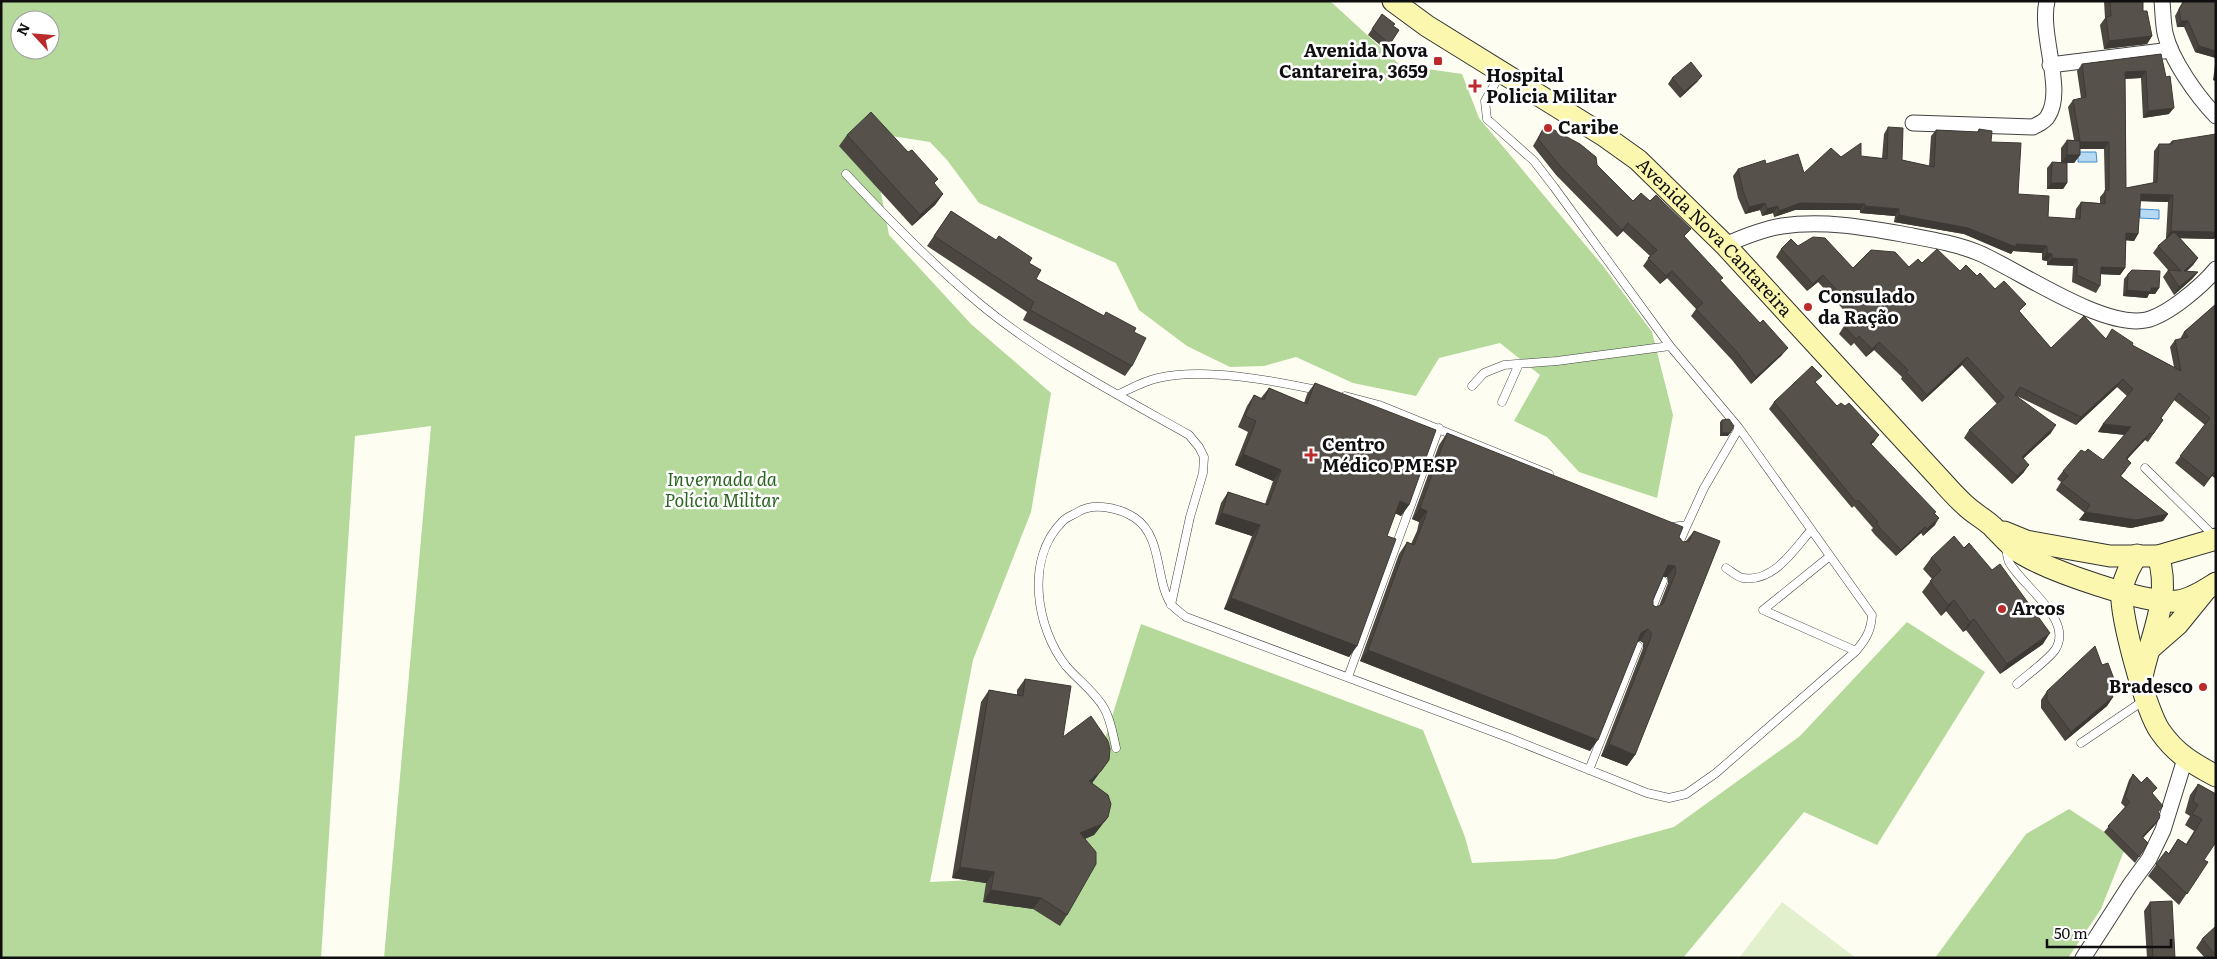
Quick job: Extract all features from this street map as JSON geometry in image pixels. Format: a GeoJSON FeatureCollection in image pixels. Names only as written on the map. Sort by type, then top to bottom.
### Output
{"type":"FeatureCollection","features":[{"type":"Feature","properties":{"kind":"main road","name":"Avenida Nova Cantareira"},"geometry":{"type":"LineString","coordinates":[[1393,1],[1427,26],[1500,73],[1603,135],[1638,160],[1725,245],[1965,505],[2019,552],[2041,564],[2092,583],[2122,592],[2163,600],[2178,601],[2211,586]]}},
{"type":"Feature","properties":{"kind":"main road","name":"Avenida Nova Cantareira"},"geometry":{"type":"LineString","coordinates":[[1998,533],[2036,543],[2110,556],[2158,556],[2216,538]]}},
{"type":"Feature","properties":{"kind":"main road"},"geometry":{"type":"LineString","coordinates":[[2137,555],[2125,577],[2122,592],[2124,613],[2143,692],[2159,730],[2185,759],[2216,776]]}},
{"type":"Feature","properties":{"kind":"main road"},"geometry":{"type":"LineString","coordinates":[[2143,692],[2147,651],[2163,600],[2164,580],[2158,556]]}},
{"type":"Feature","properties":{"kind":"main road"},"geometry":{"type":"LineString","coordinates":[[2147,651],[2178,624],[2211,586]]}},
{"type":"Feature","properties":{"kind":"street"},"geometry":{"type":"LineString","coordinates":[[1912,124],[2032,126],[2040,124],[2048,117],[2053,104],[2054,91],[2045,22],[2047,1]]}},
{"type":"Feature","properties":{"kind":"street"},"geometry":{"type":"LineString","coordinates":[[2162,1],[2165,33],[2171,50],[2204,104],[2216,116]]}},
{"type":"Feature","properties":{"kind":"street"},"geometry":{"type":"LineString","coordinates":[[2050,66],[2171,50]]}},
{"type":"Feature","properties":{"kind":"street"},"geometry":{"type":"LineString","coordinates":[[1725,245],[1751,234],[1781,226],[1816,223],[1869,228],[1934,240],[1978,253],[2094,311],[2120,319],[2146,320],[2172,308],[2216,269]]}},
{"type":"Feature","properties":{"kind":"street"},"geometry":{"type":"LineString","coordinates":[[2083,958],[2130,885],[2150,859],[2163,830],[2185,759]]}},
{"type":"Feature","properties":{"kind":"lane"},"geometry":{"type":"LineString","coordinates":[[1116,748],[1104,708],[1065,665],[1048,635],[1039,590],[1040,565],[1048,542],[1062,521],[1083,509],[1113,508],[1137,519],[1152,540],[1164,587],[1172,605],[1186,617],[1508,737],[1647,794],[1669,798],[1686,794],[1716,773],[1856,651],[1867,638],[1871,628],[1872,615],[1739,428],[1670,346],[1534,161],[1486,119],[1486,101],[1500,73]]}},
{"type":"Feature","properties":{"kind":"lane"},"geometry":{"type":"LineString","coordinates":[[846,174],[891,221],[980,304],[1062,363],[1120,394],[1189,435],[1199,447],[1204,457],[1203,473],[1190,516],[1172,605]]}},
{"type":"Feature","properties":{"kind":"lane"},"geometry":{"type":"LineString","coordinates":[[1472,386],[1484,373],[1504,365],[1556,361],[1670,346]]}},
{"type":"Feature","properties":{"kind":"lane"},"geometry":{"type":"LineString","coordinates":[[1502,402],[1519,364]]}},
{"type":"Feature","properties":{"kind":"lane"},"geometry":{"type":"LineString","coordinates":[[1120,394],[1143,382],[1160,378],[1192,375],[1279,381],[1379,405],[1553,476]]}},
{"type":"Feature","properties":{"kind":"lane"},"geometry":{"type":"LineString","coordinates":[[1348,677],[1439,428]]}},
{"type":"Feature","properties":{"kind":"lane"},"geometry":{"type":"LineString","coordinates":[[1677,548],[1704,488],[1739,428]]}},
{"type":"Feature","properties":{"kind":"lane"},"geometry":{"type":"LineString","coordinates":[[2145,468],[2216,538]]}},
{"type":"Feature","properties":{"kind":"lane"},"geometry":{"type":"LineString","coordinates":[[1661,523],[1670,527],[1687,525]]}},
{"type":"Feature","properties":{"kind":"lane"},"geometry":{"type":"LineString","coordinates":[[1726,568],[1741,578],[1762,578],[1786,560],[1811,530]]}},
{"type":"Feature","properties":{"kind":"lane"},"geometry":{"type":"LineString","coordinates":[[1998,533],[2008,561],[2055,616],[2059,634],[2056,649],[2017,684]]}},
{"type":"Feature","properties":{"kind":"lane"},"geometry":{"type":"LineString","coordinates":[[1830,556],[1763,610],[1856,651]]}},
{"type":"Feature","properties":{"kind":"lane"},"geometry":{"type":"LineString","coordinates":[[1650,613],[1663,581]]}},
{"type":"Feature","properties":{"kind":"lane"},"geometry":{"type":"LineString","coordinates":[[1589,770],[1638,646]]}},
{"type":"Feature","properties":{"kind":"lane"},"geometry":{"type":"LineString","coordinates":[[2081,743],[2143,692]]}},
{"type":"Feature","properties":{"kind":"green space","name":"Invernada da Polícia Militar"},"geometry":{"type":"Polygon","coordinates":[[[1,1],[1330,1],[1400,65],[1462,74],[1479,118],[1603,266],[1652,332],[1673,415],[1657,498],[1579,472],[1547,437],[1514,421],[1540,375],[1500,343],[1439,358],[1416,396],[1353,383],[1296,357],[1264,366],[1230,367],[1187,346],[1139,310],[1116,263],[979,203],[947,160],[930,142],[885,135],[875,161],[889,235],[971,324],[1051,393],[1031,512],[973,660],[930,882],[1062,876],[1141,624],[1423,730],[1465,837],[1472,863],[1556,859],[1674,827],[1800,736],[1907,622],[1985,672],[1877,845],[1804,812],[1683,958],[384,958],[431,426],[355,436],[321,958],[1,958],[1,1]]]}},
{"type":"Feature","properties":{"kind":"green space"},"geometry":{"type":"Polygon","coordinates":[[[2069,809],[2126,846],[2101,909],[2068,958],[1935,958],[2026,834],[2069,809]]]}},
{"type":"Feature","properties":{"kind":"green space"},"geometry":{"type":"Polygon","coordinates":[[[1782,902],[1856,958],[1739,958],[1782,902]]]}},
{"type":"Feature","properties":{"kind":"water"},"geometry":{"type":"Polygon","coordinates":[[[2078,152],[2096,152],[2097,162],[2078,162],[2078,152]]]}},
{"type":"Feature","properties":{"kind":"water"},"geometry":{"type":"Polygon","coordinates":[[[2140,209],[2159,210],[2159,219],[2140,218],[2140,209]]]}},
{"type":"Feature","properties":{"kind":"building"},"geometry":{"type":"Polygon","coordinates":[[[2110,1],[2143,1],[2143,11],[2147,11],[2152,36],[2109,41],[2106,17],[2111,16],[2110,1]]]}},
{"type":"Feature","properties":{"kind":"building"},"geometry":{"type":"Polygon","coordinates":[[[2184,1],[2216,1],[2216,51],[2199,46],[2188,21],[2181,21],[2179,9],[2184,1]]]}},
{"type":"Feature","properties":{"kind":"building"},"geometry":{"type":"Polygon","coordinates":[[[1382,14],[1395,24],[1393,26],[1399,30],[1390,44],[1372,29],[1382,14]]]}},
{"type":"Feature","properties":{"kind":"building"},"geometry":{"type":"Polygon","coordinates":[[[2161,54],[2166,77],[2170,76],[2174,108],[2148,111],[2146,71],[2125,72],[2126,188],[2157,182],[2159,144],[2172,144],[2172,141],[2216,134],[2216,232],[2171,231],[2173,195],[2141,194],[2138,234],[2126,233],[2125,268],[2101,267],[2100,286],[2077,275],[2077,259],[2052,258],[2052,254],[2047,253],[2047,246],[2016,244],[2016,247],[1968,228],[1899,215],[1899,209],[1865,206],[1865,204],[1800,203],[1779,211],[1778,206],[1767,209],[1765,203],[1749,207],[1743,191],[1738,169],[1765,160],[1766,164],[1798,154],[1804,173],[1831,148],[1841,157],[1861,143],[1861,156],[1887,159],[1888,127],[1903,128],[1902,160],[1934,167],[1936,130],[1979,132],[1979,129],[1992,131],[1991,142],[2021,143],[2018,194],[2049,196],[2048,217],[2080,219],[2081,202],[2105,204],[2105,190],[2109,190],[2109,142],[2080,142],[2073,100],[2086,97],[2082,64],[2161,54]]]}},
{"type":"Feature","properties":{"kind":"building"},"geometry":{"type":"Polygon","coordinates":[[[1691,62],[1702,76],[1684,92],[1672,78],[1691,62]]]}},
{"type":"Feature","properties":{"kind":"building"},"geometry":{"type":"Polygon","coordinates":[[[871,112],[908,152],[912,150],[938,179],[934,183],[943,194],[920,215],[847,135],[871,112]]]}},
{"type":"Feature","properties":{"kind":"building"},"geometry":{"type":"Polygon","coordinates":[[[1545,125],[1580,144],[1596,157],[1597,165],[1633,201],[1641,193],[1650,201],[1656,195],[1691,229],[1684,236],[1723,278],[1720,280],[1760,323],[1763,320],[1788,348],[1756,377],[1737,352],[1696,309],[1703,303],[1672,271],[1666,276],[1648,258],[1657,250],[1628,223],[1622,230],[1561,167],[1538,139],[1545,125]]]}},
{"type":"Feature","properties":{"kind":"building"},"geometry":{"type":"Polygon","coordinates":[[[2067,140],[2080,141],[2080,155],[2067,155],[2067,140]]]}},
{"type":"Feature","properties":{"kind":"building"},"geometry":{"type":"Polygon","coordinates":[[[2052,162],[2067,163],[2067,183],[2051,183],[2052,162]]]}},
{"type":"Feature","properties":{"kind":"building"},"geometry":{"type":"Polygon","coordinates":[[[951,211],[996,240],[999,236],[1032,258],[1029,263],[1041,270],[1036,279],[1104,316],[1106,312],[1136,328],[1134,332],[1146,338],[1132,366],[1030,310],[1034,302],[934,236],[951,211]]]}},
{"type":"Feature","properties":{"kind":"building"},"geometry":{"type":"Polygon","coordinates":[[[2174,232],[2198,258],[2184,271],[2198,272],[2179,287],[2168,270],[2181,271],[2158,246],[2174,232]]]}},
{"type":"Feature","properties":{"kind":"building"},"geometry":{"type":"Polygon","coordinates":[[[1813,237],[1825,238],[1853,268],[1871,250],[1895,252],[1909,267],[1918,259],[1922,263],[1937,249],[1960,271],[1966,265],[1977,276],[1980,273],[1995,289],[2004,281],[2026,304],[2019,311],[2051,348],[2084,316],[2106,339],[2112,329],[2133,343],[2132,345],[2181,371],[2175,340],[2188,337],[2184,332],[2216,304],[2216,470],[2209,479],[2180,456],[2210,418],[2179,393],[2161,418],[2163,420],[2153,434],[2150,433],[2126,458],[2131,463],[2120,476],[2168,514],[2136,520],[2085,512],[2090,505],[2061,483],[2068,476],[2063,471],[2081,450],[2085,452],[2088,449],[2103,460],[2131,427],[2103,424],[2133,389],[2123,379],[2081,417],[2020,387],[2015,395],[2056,425],[2022,457],[2029,465],[2017,476],[1969,430],[2004,397],[1967,357],[1927,395],[1906,372],[1908,370],[1879,342],[1872,349],[1859,336],[1856,339],[1844,326],[1858,313],[1823,275],[1813,284],[1781,249],[1791,239],[1798,246],[1813,237]]]}},
{"type":"Feature","properties":{"kind":"building"},"geometry":{"type":"Polygon","coordinates":[[[2132,270],[2160,271],[2159,288],[2151,288],[2151,292],[2127,290],[2128,274],[2132,270]]]}},
{"type":"Feature","properties":{"kind":"building"},"geometry":{"type":"Polygon","coordinates":[[[1812,366],[1822,376],[1815,382],[1837,406],[1841,403],[1845,406],[1849,403],[1879,435],[1870,443],[1936,512],[1934,513],[1939,518],[1927,529],[1925,527],[1901,550],[1880,528],[1876,523],[1878,522],[1858,500],[1856,502],[1774,402],[1812,366]]]}},
{"type":"Feature","properties":{"kind":"building"},"geometry":{"type":"Polygon","coordinates":[[[1315,383],[1436,430],[1409,505],[1400,501],[1387,536],[1396,539],[1357,646],[1231,598],[1260,525],[1222,513],[1228,492],[1268,505],[1281,470],[1243,454],[1256,421],[1245,416],[1254,395],[1264,400],[1269,388],[1307,404],[1315,383]]]}},
{"type":"Feature","properties":{"kind":"building"},"geometry":{"type":"Polygon","coordinates":[[[1729,419],[1734,426],[1730,433],[1722,433],[1722,420],[1729,419]]]}},
{"type":"Feature","properties":{"kind":"building"},"geometry":{"type":"Polygon","coordinates":[[[1447,433],[1683,527],[1679,537],[1683,542],[1689,541],[1694,531],[1720,541],[1635,755],[1609,744],[1651,637],[1651,632],[1648,629],[1641,633],[1598,740],[1368,650],[1407,542],[1414,545],[1424,520],[1427,511],[1420,508],[1447,433]],[[1668,565],[1653,600],[1653,605],[1656,607],[1663,604],[1676,572],[1675,566],[1668,565]]]}},
{"type":"Feature","properties":{"kind":"building"},"geometry":{"type":"Polygon","coordinates":[[[1954,536],[1964,548],[1969,543],[1992,570],[2000,564],[2050,633],[2007,664],[1974,619],[1970,622],[1954,600],[1948,605],[1930,581],[1941,570],[1931,558],[1954,536]]]}},
{"type":"Feature","properties":{"kind":"building"},"geometry":{"type":"Polygon","coordinates":[[[2095,646],[2102,665],[2108,663],[2114,679],[2108,682],[2113,697],[2071,732],[2047,700],[2047,691],[2095,646]]]}},
{"type":"Feature","properties":{"kind":"building"},"geometry":{"type":"Polygon","coordinates":[[[1025,679],[1071,686],[1063,737],[1091,716],[1108,741],[1110,749],[1109,760],[1101,771],[1089,781],[1108,795],[1111,804],[1108,817],[1102,824],[1080,833],[1096,852],[1096,864],[1067,915],[1041,898],[991,890],[994,872],[960,867],[989,690],[1023,696],[1025,679]]]}},
{"type":"Feature","properties":{"kind":"building"},"geometry":{"type":"Polygon","coordinates":[[[2133,774],[2141,783],[2147,777],[2157,788],[2152,793],[2163,806],[2158,812],[2160,815],[2159,819],[2142,837],[2148,843],[2139,857],[2108,826],[2130,802],[2125,797],[2133,774]]]}},
{"type":"Feature","properties":{"kind":"building"},"geometry":{"type":"Polygon","coordinates":[[[2198,784],[2216,794],[2216,842],[2204,860],[2208,862],[2187,894],[2156,864],[2166,851],[2169,854],[2178,839],[2187,845],[2202,819],[2192,814],[2198,805],[2193,801],[2198,784]]]}},
{"type":"Feature","properties":{"kind":"building"},"geometry":{"type":"Polygon","coordinates":[[[2172,901],[2175,958],[2153,958],[2150,902],[2172,901]]]}},
{"type":"Feature","properties":{"kind":"building"},"geometry":{"type":"Polygon","coordinates":[[[2216,926],[2216,958],[2213,958],[2214,953],[2202,939],[2216,926]]]}},
{"type":"Feature","properties":{"kind":"place","name":"Avenida Nova Cantareira, 3659"},"geometry":{"type":"Point","coordinates":[1438,61]}},
{"type":"Feature","properties":{"kind":"place","name":"Hospital Policia Militar"},"geometry":{"type":"Point","coordinates":[1475,86]}},
{"type":"Feature","properties":{"kind":"place","name":"Caribe"},"geometry":{"type":"Point","coordinates":[1548,128]}},
{"type":"Feature","properties":{"kind":"place","name":"Consulado da Ração"},"geometry":{"type":"Point","coordinates":[1808,307]}},
{"type":"Feature","properties":{"kind":"place","name":"Centro Médico PMESP"},"geometry":{"type":"Point","coordinates":[1311,455]}},
{"type":"Feature","properties":{"kind":"place","name":"Arcos"},"geometry":{"type":"Point","coordinates":[2002,609]}},
{"type":"Feature","properties":{"kind":"place","name":"Bradesco"},"geometry":{"type":"Point","coordinates":[2203,687]}}]}
